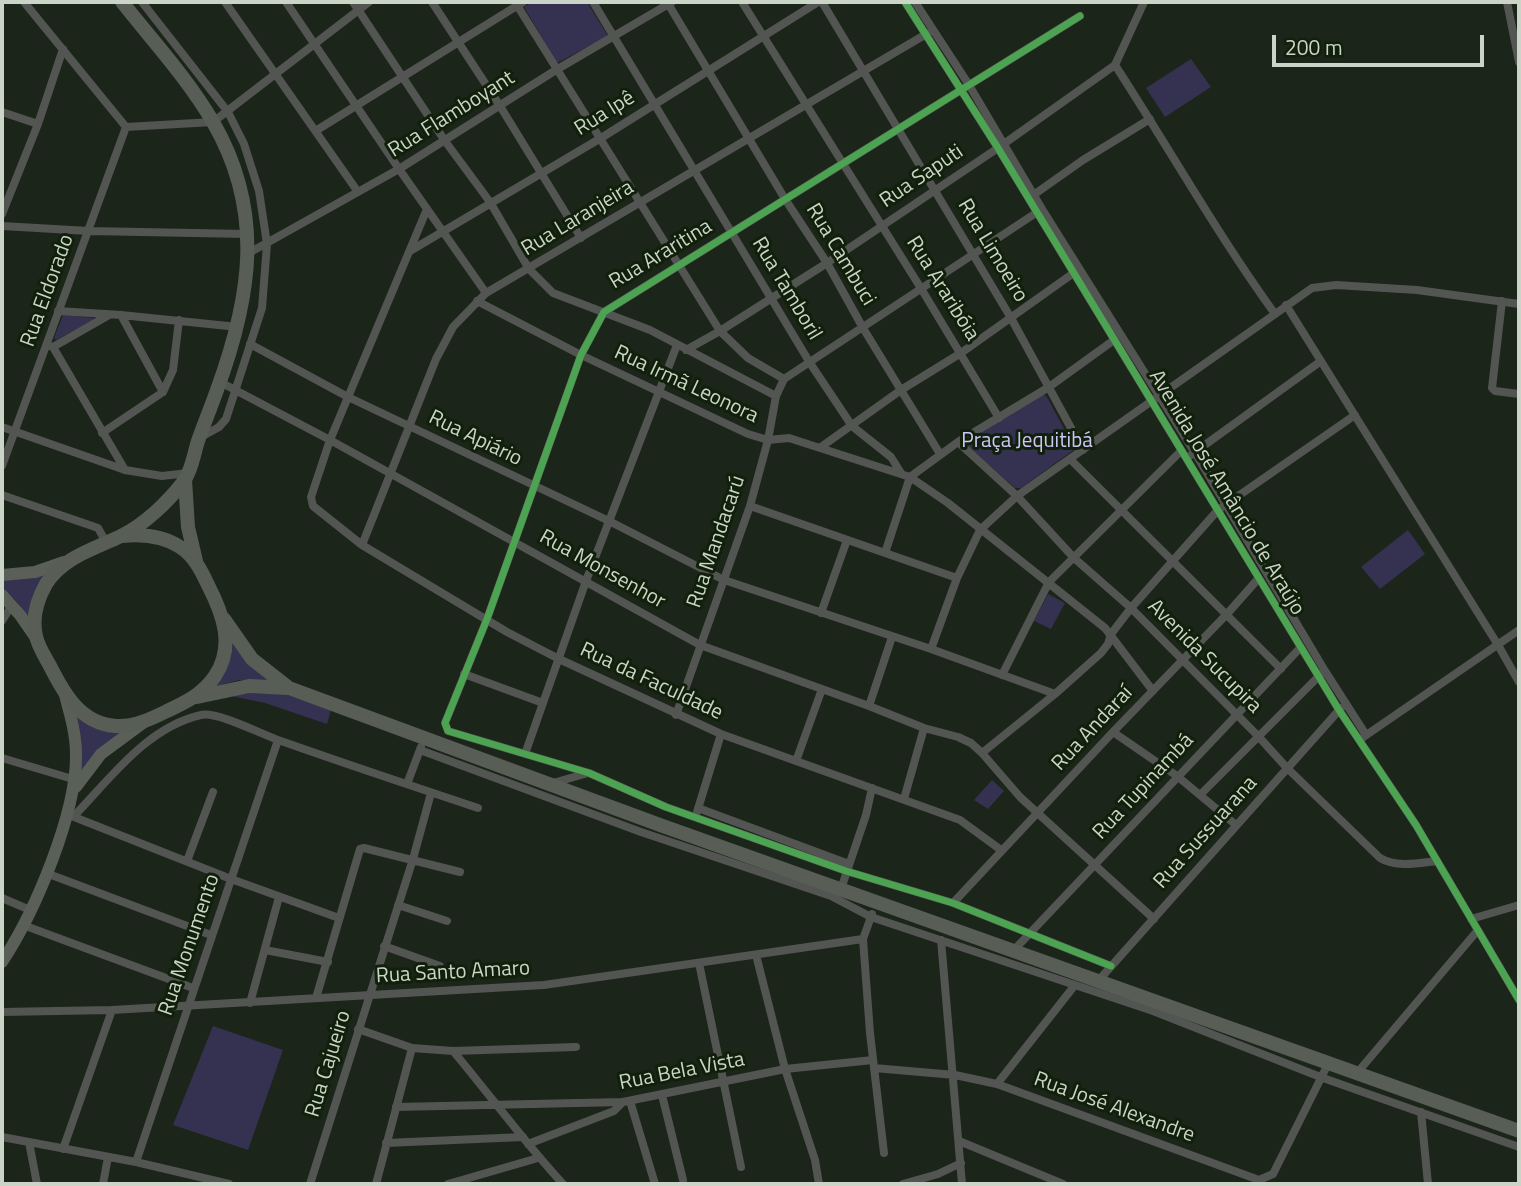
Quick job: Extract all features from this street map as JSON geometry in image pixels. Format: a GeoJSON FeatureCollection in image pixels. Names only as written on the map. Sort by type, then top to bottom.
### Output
{"type":"FeatureCollection","features":[{"type":"Feature","properties":{"kind":"highway"},"geometry":{"type":"LineString","coordinates":[[122,2],[181,76],[213,122],[237,173],[244,202],[248,234],[245,290],[238,327],[187,476],[188,527],[197,562],[224,620],[251,659],[289,688],[423,744],[550,784],[1519,1131]]}},
{"type":"Feature","properties":{"kind":"highway"},"geometry":{"type":"LineString","coordinates":[[187,476],[154,514],[122,536],[68,561],[50,579],[40,596],[35,617],[36,639],[65,695],[81,712],[100,723],[127,726],[147,721],[196,697],[249,686],[289,688]]}},
{"type":"Feature","properties":{"kind":"highway"},"geometry":{"type":"LineString","coordinates":[[122,536],[150,535],[167,540],[183,549],[197,562]]}},
{"type":"Feature","properties":{"kind":"highway"},"geometry":{"type":"LineString","coordinates":[[196,697],[212,681],[223,659],[224,620]]}},
{"type":"Feature","properties":{"kind":"main road"},"geometry":{"type":"LineString","coordinates":[[2,575],[35,572],[68,561]]}},
{"type":"Feature","properties":{"kind":"main road"},"geometry":{"type":"LineString","coordinates":[[2,595],[36,639]]}},
{"type":"Feature","properties":{"kind":"main road"},"geometry":{"type":"LineString","coordinates":[[2,962],[30,910],[70,815],[76,783],[76,746],[65,695]]}},
{"type":"Feature","properties":{"kind":"main road"},"geometry":{"type":"LineString","coordinates":[[76,783],[108,748],[147,721]]}},
{"type":"Feature","properties":{"kind":"street"},"geometry":{"type":"LineString","coordinates":[[24,2],[125,127],[213,122],[315,43],[356,6],[369,2]]}},
{"type":"Feature","properties":{"kind":"street"},"geometry":{"type":"LineString","coordinates":[[142,2],[228,113],[244,144],[259,191],[268,244],[262,308],[226,419],[219,427],[200,438]]}},
{"type":"Feature","properties":{"kind":"street"},"geometry":{"type":"LineString","coordinates":[[225,2],[358,192]]}},
{"type":"Feature","properties":{"kind":"street"},"geometry":{"type":"LineString","coordinates":[[286,2],[486,293]]}},
{"type":"Feature","properties":{"kind":"street"},"geometry":{"type":"LineString","coordinates":[[432,2],[581,238]]}},
{"type":"Feature","properties":{"kind":"street","name":"Rua Tamboril"},"geometry":{"type":"LineString","coordinates":[[593,2],[810,363],[852,426],[891,457],[906,475]]}},
{"type":"Feature","properties":{"kind":"street","name":"Rua Araribóia"},"geometry":{"type":"LineString","coordinates":[[742,2],[883,225],[999,418]]}},
{"type":"Feature","properties":{"kind":"street","name":"Rua Ipê"},"geometry":{"type":"LineString","coordinates":[[410,251],[601,138],[708,69],[820,2]]}},
{"type":"Feature","properties":{"kind":"street","name":"Rua Limoeiro"},"geometry":{"type":"LineString","coordinates":[[820,2],[974,254],[1083,450]]}},
{"type":"Feature","properties":{"kind":"street"},"geometry":{"type":"LineString","coordinates":[[905,2],[969,85],[1001,146]]}},
{"type":"Feature","properties":{"kind":"street"},"geometry":{"type":"LineString","coordinates":[[915,2],[960,90],[1001,146]]}},
{"type":"Feature","properties":{"kind":"street"},"geometry":{"type":"LineString","coordinates":[[1144,2],[1115,65],[1235,258],[1275,314]]}},
{"type":"Feature","properties":{"kind":"street"},"geometry":{"type":"LineString","coordinates":[[1507,2],[1519,62]]}},
{"type":"Feature","properties":{"kind":"street"},"geometry":{"type":"LineString","coordinates":[[317,130],[518,3],[556,70],[720,331],[748,358],[784,379],[1039,211]]}},
{"type":"Feature","properties":{"kind":"street","name":"Rua Flamboyant"},"geometry":{"type":"LineString","coordinates":[[247,254],[399,169],[556,70],[669,3]]}},
{"type":"Feature","properties":{"kind":"street","name":"Rua Cambuci"},"geometry":{"type":"LineString","coordinates":[[669,3],[940,454]]}},
{"type":"Feature","properties":{"kind":"street"},"geometry":{"type":"LineString","coordinates":[[356,6],[445,141],[490,202],[530,268],[553,293],[650,330],[776,396]]}},
{"type":"Feature","properties":{"kind":"street","name":"Rua Araritina"},"geometry":{"type":"LineString","coordinates":[[525,754],[447,731],[445,723],[487,619],[581,355],[604,312],[1080,16]]}},
{"type":"Feature","properties":{"kind":"street","name":"Rua Laranjeira"},"geometry":{"type":"LineString","coordinates":[[362,545],[408,426],[447,336],[477,300],[930,32]]}},
{"type":"Feature","properties":{"kind":"street"},"geometry":{"type":"LineString","coordinates":[[2,214],[38,124],[62,49]]}},
{"type":"Feature","properties":{"kind":"street","name":"Rua Saputi"},"geometry":{"type":"LineString","coordinates":[[686,350],[827,263],[1001,146],[1115,65]]}},
{"type":"Feature","properties":{"kind":"street"},"geometry":{"type":"LineString","coordinates":[[2,112],[38,124]]}},
{"type":"Feature","properties":{"kind":"street"},"geometry":{"type":"LineString","coordinates":[[1031,196],[1150,119]]}},
{"type":"Feature","properties":{"kind":"street","name":"Rua Eldorado"},"geometry":{"type":"LineString","coordinates":[[2,466],[50,346],[58,312],[125,127]]}},
{"type":"Feature","properties":{"kind":"street","name":"Avenida José Amâncio de Araújo"},"geometry":{"type":"LineString","coordinates":[[1001,146],[1077,271],[1114,340],[1155,400],[1184,455],[1222,507],[1258,579],[1300,648],[1321,673],[1339,710],[1363,737],[1519,1000]]}},
{"type":"Feature","properties":{"kind":"street"},"geometry":{"type":"LineString","coordinates":[[330,440],[427,209]]}},
{"type":"Feature","properties":{"kind":"street"},"geometry":{"type":"LineString","coordinates":[[2,226],[89,231],[248,234]]}},
{"type":"Feature","properties":{"kind":"street"},"geometry":{"type":"LineString","coordinates":[[821,447],[1077,271],[1155,400],[1195,453],[1222,507],[1260,562],[1321,673],[1346,704],[1363,737],[1519,630]]}},
{"type":"Feature","properties":{"kind":"street"},"geometry":{"type":"LineString","coordinates":[[932,649],[957,578],[980,530],[1017,496],[1312,288],[1336,285],[1417,290],[1519,304]]}},
{"type":"Feature","properties":{"kind":"street","name":"Rua Irmã Leonora"},"geometry":{"type":"LineString","coordinates":[[477,300],[581,355],[748,434],[768,440]]}},
{"type":"Feature","properties":{"kind":"street"},"geometry":{"type":"LineString","coordinates":[[1502,301],[1492,388],[1495,391],[1519,394]]}},
{"type":"Feature","properties":{"kind":"street"},"geometry":{"type":"LineString","coordinates":[[1286,306],[1519,682]]}},
{"type":"Feature","properties":{"kind":"street"},"geometry":{"type":"LineString","coordinates":[[58,312],[121,314],[238,327]]}},
{"type":"Feature","properties":{"kind":"street"},"geometry":{"type":"LineString","coordinates":[[110,314],[50,346],[125,470]]}},
{"type":"Feature","properties":{"kind":"street"},"geometry":{"type":"LineString","coordinates":[[121,314],[163,392]]}},
{"type":"Feature","properties":{"kind":"street"},"geometry":{"type":"LineString","coordinates":[[103,433],[163,392],[175,363],[179,320]]}},
{"type":"Feature","properties":{"kind":"street"},"geometry":{"type":"LineString","coordinates":[[885,553],[906,475],[1049,387],[1114,340]]}},
{"type":"Feature","properties":{"kind":"street","name":"Rua Apiário"},"geometry":{"type":"LineString","coordinates":[[250,344],[348,397],[724,580],[932,649],[1055,694]]}},
{"type":"Feature","properties":{"kind":"street"},"geometry":{"type":"LineString","coordinates":[[677,345],[586,581],[525,754],[589,773],[695,818],[953,903],[1111,967]]}},
{"type":"Feature","properties":{"kind":"street"},"geometry":{"type":"LineString","coordinates":[[1002,675],[1049,582],[1121,511],[1184,455],[1195,453],[1321,361]]}},
{"type":"Feature","properties":{"kind":"street","name":"Rua Mandacarú"},"geometry":{"type":"LineString","coordinates":[[676,715],[750,506],[768,440],[776,396],[784,379]]}},
{"type":"Feature","properties":{"kind":"street","name":"Rua Monsenhor"},"geometry":{"type":"LineString","coordinates":[[220,382],[701,645],[924,728],[958,737],[982,752]]}},
{"type":"Feature","properties":{"kind":"street"},"geometry":{"type":"LineString","coordinates":[[1154,919],[1020,796],[982,752],[1101,653],[1111,634],[1131,608],[1222,507],[1355,415]]}},
{"type":"Feature","properties":{"kind":"street"},"geometry":{"type":"LineString","coordinates":[[2,427],[125,470],[162,476],[187,476]]}},
{"type":"Feature","properties":{"kind":"street","name":"Rua Tamboril"},"geometry":{"type":"LineString","coordinates":[[768,440],[789,438],[906,475],[948,503],[1111,634],[1153,691]]}},
{"type":"Feature","properties":{"kind":"street","name":"Rua da Faculdade"},"geometry":{"type":"LineString","coordinates":[[330,440],[311,500],[313,506],[362,545],[507,632],[676,715],[721,734],[960,820],[1001,850]]}},
{"type":"Feature","properties":{"kind":"street","name":"Avenida Sucupira"},"geometry":{"type":"LineString","coordinates":[[958,442],[1017,496],[1074,558],[1131,608],[1287,768],[1384,861],[1402,864],[1437,861]]}},
{"type":"Feature","properties":{"kind":"street"},"geometry":{"type":"LineString","coordinates":[[1070,459],[1281,668]]}},
{"type":"Feature","properties":{"kind":"street"},"geometry":{"type":"LineString","coordinates":[[2,495],[98,528],[106,542]]}},
{"type":"Feature","properties":{"kind":"street"},"geometry":{"type":"LineString","coordinates":[[750,506],[957,578]]}},
{"type":"Feature","properties":{"kind":"street"},"geometry":{"type":"LineString","coordinates":[[821,613],[847,540]]}},
{"type":"Feature","properties":{"kind":"street"},"geometry":{"type":"LineString","coordinates":[[1252,568],[1260,562]]}},
{"type":"Feature","properties":{"kind":"street","name":"Rua Andaraí"},"geometry":{"type":"LineString","coordinates":[[953,903],[1258,579]]}},
{"type":"Feature","properties":{"kind":"street"},"geometry":{"type":"LineString","coordinates":[[2,621],[12,605]]}},
{"type":"Feature","properties":{"kind":"street"},"geometry":{"type":"LineString","coordinates":[[869,706],[892,637]]}},
{"type":"Feature","properties":{"kind":"street","name":"Rua Tupinambá"},"geometry":{"type":"LineString","coordinates":[[1014,950],[1300,648]]}},
{"type":"Feature","properties":{"kind":"street"},"geometry":{"type":"LineString","coordinates":[[1200,795],[1321,673]]}},
{"type":"Feature","properties":{"kind":"street"},"geometry":{"type":"LineString","coordinates":[[464,674],[544,703]]}},
{"type":"Feature","properties":{"kind":"street"},"geometry":{"type":"LineString","coordinates":[[796,761],[822,689]]}},
{"type":"Feature","properties":{"kind":"street","name":"Rua Sussuarana"},"geometry":{"type":"LineString","coordinates":[[1099,980],[1346,704]]}},
{"type":"Feature","properties":{"kind":"street"},"geometry":{"type":"LineString","coordinates":[[339,918],[231,879],[70,815],[140,747],[174,725],[210,714],[478,808]]}},
{"type":"Feature","properties":{"kind":"street"},"geometry":{"type":"LineString","coordinates":[[904,799],[924,728]]}},
{"type":"Feature","properties":{"kind":"street"},"geometry":{"type":"LineString","coordinates":[[1112,732],[1177,776],[1237,825]]}},
{"type":"Feature","properties":{"kind":"street"},"geometry":{"type":"LineString","coordinates":[[695,818],[721,734]]}},
{"type":"Feature","properties":{"kind":"street","name":"Rua Monumento"},"geometry":{"type":"LineString","coordinates":[[136,1162],[278,740]]}},
{"type":"Feature","properties":{"kind":"street"},"geometry":{"type":"LineString","coordinates":[[407,784],[423,744],[653,836],[831,896],[871,917],[1191,1025],[1323,1078],[1519,1147]]}},
{"type":"Feature","properties":{"kind":"street"},"geometry":{"type":"LineString","coordinates":[[2,758],[76,783]]}},
{"type":"Feature","properties":{"kind":"street"},"geometry":{"type":"LineString","coordinates":[[550,784],[589,773]]}},
{"type":"Feature","properties":{"kind":"street"},"geometry":{"type":"LineString","coordinates":[[841,889],[866,815],[872,788]]}},
{"type":"Feature","properties":{"kind":"street"},"geometry":{"type":"LineString","coordinates":[[187,861],[213,792]]}},
{"type":"Feature","properties":{"kind":"street","name":"Rua Cajueiro"},"geometry":{"type":"LineString","coordinates":[[310,1184],[413,859],[431,793]]}},
{"type":"Feature","properties":{"kind":"street"},"geometry":{"type":"LineString","coordinates":[[660,825],[666,807]]}},
{"type":"Feature","properties":{"kind":"street"},"geometry":{"type":"LineString","coordinates":[[698,808],[847,867]]}},
{"type":"Feature","properties":{"kind":"street"},"geometry":{"type":"LineString","coordinates":[[316,998],[360,849],[413,859],[460,872]]}},
{"type":"Feature","properties":{"kind":"street"},"geometry":{"type":"LineString","coordinates":[[46,873],[211,935]]}},
{"type":"Feature","properties":{"kind":"street"},"geometry":{"type":"LineString","coordinates":[[250,1003],[279,897]]}},
{"type":"Feature","properties":{"kind":"street"},"geometry":{"type":"LineString","coordinates":[[2,898],[30,910]]}},
{"type":"Feature","properties":{"kind":"street"},"geometry":{"type":"LineString","coordinates":[[876,901],[863,939],[884,1153]]}},
{"type":"Feature","properties":{"kind":"street"},"geometry":{"type":"LineString","coordinates":[[398,905],[447,921]]}},
{"type":"Feature","properties":{"kind":"street"},"geometry":{"type":"LineString","coordinates":[[1471,919],[1519,905]]}},
{"type":"Feature","properties":{"kind":"street"},"geometry":{"type":"LineString","coordinates":[[23,925],[193,988]]}},
{"type":"Feature","properties":{"kind":"street"},"geometry":{"type":"LineString","coordinates":[[1357,1073],[1478,930]]}},
{"type":"Feature","properties":{"kind":"street","name":"Rua Santo Amaro"},"geometry":{"type":"LineString","coordinates":[[2,1012],[112,1010],[544,985],[863,939]]}},
{"type":"Feature","properties":{"kind":"street"},"geometry":{"type":"LineString","coordinates":[[941,940],[955,1075],[962,1184]]}},
{"type":"Feature","properties":{"kind":"street"},"geometry":{"type":"LineString","coordinates":[[384,946],[440,966]]}},
{"type":"Feature","properties":{"kind":"street"},"geometry":{"type":"LineString","coordinates":[[265,950],[328,962]]}},
{"type":"Feature","properties":{"kind":"street"},"geometry":{"type":"LineString","coordinates":[[756,955],[785,1069],[815,1160],[819,1184]]}},
{"type":"Feature","properties":{"kind":"street"},"geometry":{"type":"LineString","coordinates":[[699,963],[741,1167]]}},
{"type":"Feature","properties":{"kind":"street"},"geometry":{"type":"LineString","coordinates":[[998,1084],[1075,985]]}},
{"type":"Feature","properties":{"kind":"street"},"geometry":{"type":"LineString","coordinates":[[63,1149],[112,1010]]}},
{"type":"Feature","properties":{"kind":"street"},"geometry":{"type":"LineString","coordinates":[[358,1029],[412,1048],[453,1051],[576,1047]]}},
{"type":"Feature","properties":{"kind":"street"},"geometry":{"type":"LineString","coordinates":[[376,1184],[412,1048]]}},
{"type":"Feature","properties":{"kind":"street"},"geometry":{"type":"LineString","coordinates":[[453,1051],[497,1103],[538,1158],[563,1184]]}},
{"type":"Feature","properties":{"kind":"street"},"geometry":{"type":"LineString","coordinates":[[1323,1078],[1329,1062]]}},
{"type":"Feature","properties":{"kind":"street","name":"Rua Bela Vista"},"geometry":{"type":"LineString","coordinates":[[396,1107],[626,1102],[785,1069],[874,1064],[955,1075]]}},
{"type":"Feature","properties":{"kind":"street","name":"Rua José Alexandre"},"geometry":{"type":"LineString","coordinates":[[955,1075],[998,1084],[1259,1180],[1273,1174],[1323,1078]]}},
{"type":"Feature","properties":{"kind":"street"},"geometry":{"type":"LineString","coordinates":[[662,1095],[683,1180]]}},
{"type":"Feature","properties":{"kind":"street"},"geometry":{"type":"LineString","coordinates":[[386,1143],[526,1141],[614,1111],[626,1102],[655,1184]]}},
{"type":"Feature","properties":{"kind":"street"},"geometry":{"type":"LineString","coordinates":[[1421,1112],[1428,1184]]}},
{"type":"Feature","properties":{"kind":"street"},"geometry":{"type":"LineString","coordinates":[[2,1137],[136,1162],[229,1184]]}},
{"type":"Feature","properties":{"kind":"street"},"geometry":{"type":"LineString","coordinates":[[959,1141],[1063,1184]]}},
{"type":"Feature","properties":{"kind":"street"},"geometry":{"type":"LineString","coordinates":[[29,1142],[37,1184]]}},
{"type":"Feature","properties":{"kind":"street"},"geometry":{"type":"LineString","coordinates":[[103,1184],[108,1157]]}},
{"type":"Feature","properties":{"kind":"street"},"geometry":{"type":"LineString","coordinates":[[448,1184],[538,1158]]}},
{"type":"Feature","properties":{"kind":"street"},"geometry":{"type":"LineString","coordinates":[[903,1184],[938,1174],[961,1163]]}},
{"type":"Feature","properties":{"kind":"street"},"geometry":{"type":"LineString","coordinates":[[938,1174],[939,1184]]}},
{"type":"Feature","properties":{"kind":"green space"},"geometry":{"type":"Polygon","coordinates":[[[532,2],[587,2],[608,36],[557,63],[524,7],[532,2]]]}},
{"type":"Feature","properties":{"kind":"green space"},"geometry":{"type":"Polygon","coordinates":[[[1191,59],[1211,87],[1165,117],[1146,88],[1191,59]]]}},
{"type":"Feature","properties":{"kind":"green space"},"geometry":{"type":"Polygon","coordinates":[[[63,315],[93,320],[56,340],[54,338],[63,315]]]}},
{"type":"Feature","properties":{"kind":"green space","name":"Praça Jequitibá"},"geometry":{"type":"Polygon","coordinates":[[[1042,393],[1047,397],[1075,449],[1021,488],[1015,488],[969,447],[967,442],[1042,393]]]}},
{"type":"Feature","properties":{"kind":"green space"},"geometry":{"type":"Polygon","coordinates":[[[1408,530],[1425,554],[1380,589],[1361,567],[1408,530]]]}},
{"type":"Feature","properties":{"kind":"green space"},"geometry":{"type":"Polygon","coordinates":[[[51,572],[32,624],[18,603],[2,587],[2,580],[51,572]]]}},
{"type":"Feature","properties":{"kind":"green space"},"geometry":{"type":"Polygon","coordinates":[[[1048,594],[1065,603],[1051,629],[1034,621],[1048,594]]]}},
{"type":"Feature","properties":{"kind":"green space"},"geometry":{"type":"Polygon","coordinates":[[[230,641],[271,681],[239,680],[214,687],[227,666],[230,641]]]}},
{"type":"Feature","properties":{"kind":"green space"},"geometry":{"type":"Polygon","coordinates":[[[285,694],[331,710],[327,724],[265,703],[226,695],[285,694]]]}},
{"type":"Feature","properties":{"kind":"green space"},"geometry":{"type":"Polygon","coordinates":[[[74,711],[130,729],[79,774],[80,742],[74,711]]]}},
{"type":"Feature","properties":{"kind":"green space"},"geometry":{"type":"Polygon","coordinates":[[[992,780],[1004,791],[988,809],[974,800],[992,780]]]}},
{"type":"Feature","properties":{"kind":"green space"},"geometry":{"type":"Polygon","coordinates":[[[213,1026],[283,1050],[248,1150],[173,1125],[213,1026]]]}},
{"type":"Feature","properties":{"kind":"cycle path"},"geometry":{"type":"LineString","coordinates":[[905,2],[998,148],[1339,710],[1416,825],[1519,1000]]}},
{"type":"Feature","properties":{"kind":"cycle path"},"geometry":{"type":"LineString","coordinates":[[1080,16],[604,312],[581,355],[487,619],[445,723],[448,731],[589,773],[666,807],[846,871],[953,903],[1111,966]]}}]}
